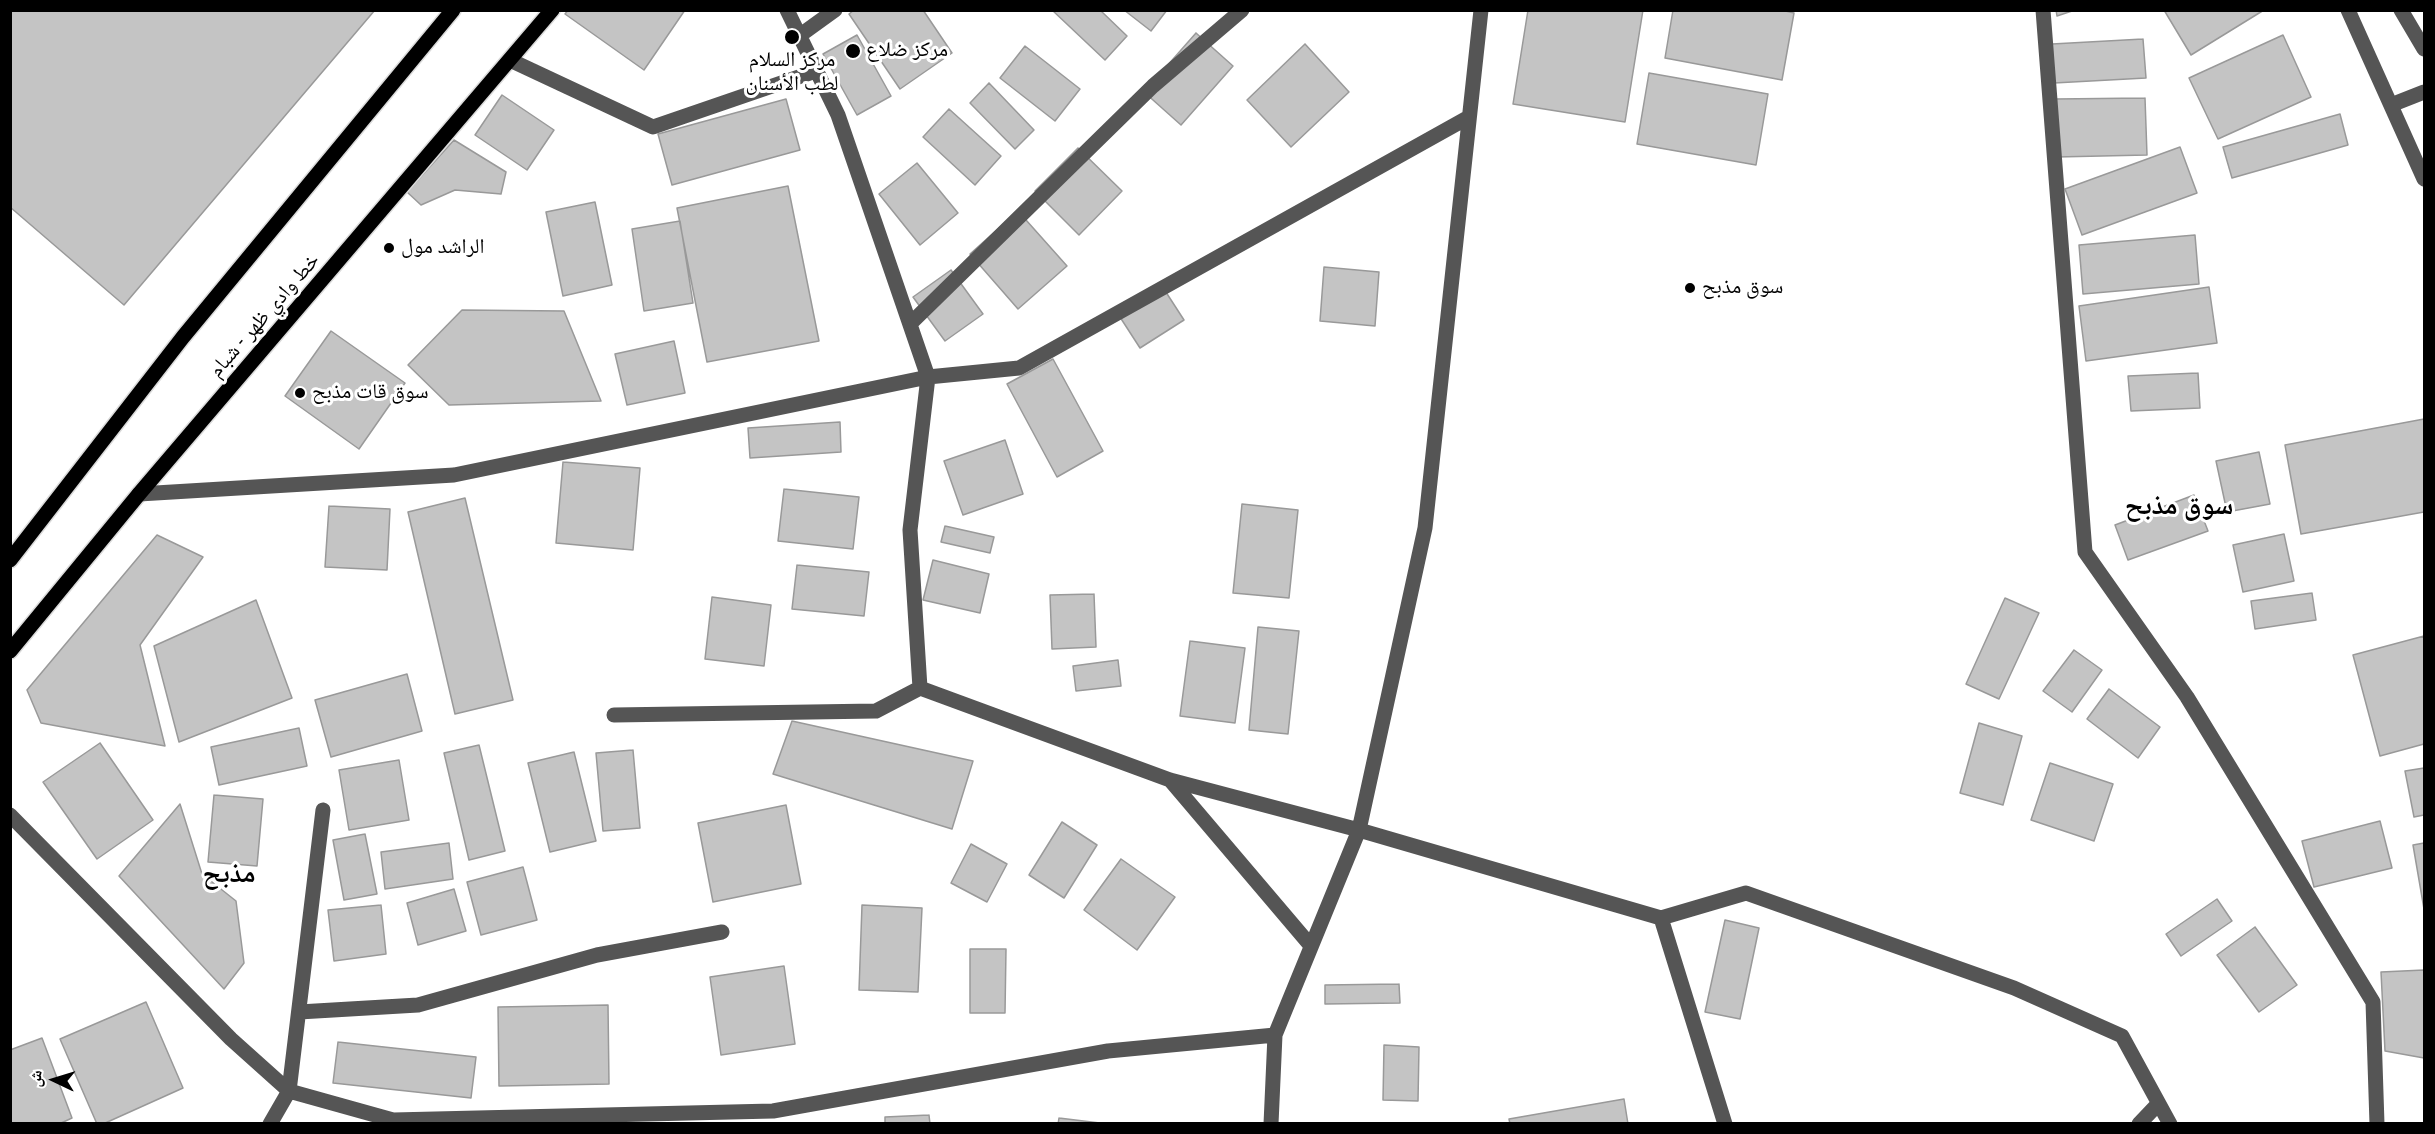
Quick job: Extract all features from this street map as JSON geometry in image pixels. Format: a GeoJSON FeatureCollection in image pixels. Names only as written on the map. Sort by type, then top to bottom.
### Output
{"type":"FeatureCollection","features":[{"type":"Feature","properties":{"kind":"main road"},"geometry":{"type":"LineString","coordinates":[[10,560],[183,337],[453,10]]}},
{"type":"Feature","properties":{"kind":"main road","name":"خط وادي ظهر - شبام"},"geometry":{"type":"LineString","coordinates":[[10,651],[140,494],[512,61],[552,10]]}},
{"type":"Feature","properties":{"kind":"street"},"geometry":{"type":"LineString","coordinates":[[787,10],[838,115],[928,377],[910,530],[920,688]]}},
{"type":"Feature","properties":{"kind":"street"},"geometry":{"type":"LineString","coordinates":[[799,36],[835,10]]}},
{"type":"Feature","properties":{"kind":"street"},"geometry":{"type":"LineString","coordinates":[[910,324],[1153,86],[1242,10]]}},
{"type":"Feature","properties":{"kind":"street"},"geometry":{"type":"LineString","coordinates":[[1271,1124],[1275,1035],[1359,830],[1425,528],[1480,10]]}},
{"type":"Feature","properties":{"kind":"street"},"geometry":{"type":"LineString","coordinates":[[2043,10],[2085,552],[2187,697],[2373,1002],[2377,1124]]}},
{"type":"Feature","properties":{"kind":"street"},"geometry":{"type":"LineString","coordinates":[[2348,10],[2424,179]]}},
{"type":"Feature","properties":{"kind":"street"},"geometry":{"type":"LineString","coordinates":[[2401,10],[2424,49]]}},
{"type":"Feature","properties":{"kind":"street"},"geometry":{"type":"LineString","coordinates":[[512,61],[653,127],[816,71]]}},
{"type":"Feature","properties":{"kind":"street"},"geometry":{"type":"LineString","coordinates":[[2391,105],[2424,92]]}},
{"type":"Feature","properties":{"kind":"street"},"geometry":{"type":"LineString","coordinates":[[140,494],[454,474],[928,377],[1019,368],[1469,117]]}},
{"type":"Feature","properties":{"kind":"street"},"geometry":{"type":"LineString","coordinates":[[614,715],[876,711],[920,688],[1170,780],[1359,830],[1661,918],[1746,893],[2014,988],[2122,1036],[2170,1124]]}},
{"type":"Feature","properties":{"kind":"street"},"geometry":{"type":"LineString","coordinates":[[1170,780],[1311,946]]}},
{"type":"Feature","properties":{"kind":"street"},"geometry":{"type":"LineString","coordinates":[[270,1124],[289,1091],[323,810]]}},
{"type":"Feature","properties":{"kind":"street"},"geometry":{"type":"LineString","coordinates":[[10,814],[231,1039],[289,1091],[393,1120],[772,1117],[1108,1051],[1275,1035]]}},
{"type":"Feature","properties":{"kind":"street"},"geometry":{"type":"LineString","coordinates":[[1661,918],[1725,1124]]}},
{"type":"Feature","properties":{"kind":"street"},"geometry":{"type":"LineString","coordinates":[[299,1012],[418,1005],[597,955],[722,932]]}},
{"type":"Feature","properties":{"kind":"street"},"geometry":{"type":"LineString","coordinates":[[2139,1124],[2158,1104]]}},
{"type":"Feature","properties":{"kind":"building"},"geometry":{"type":"Polygon","coordinates":[[[10,10],[375,10],[124,305],[10,207],[10,10]]]}},
{"type":"Feature","properties":{"kind":"building"},"geometry":{"type":"Polygon","coordinates":[[[568,10],[685,10],[644,70],[565,14],[568,10]]]}},
{"type":"Feature","properties":{"kind":"building"},"geometry":{"type":"Polygon","coordinates":[[[854,10],[923,10],[952,53],[900,89],[849,14],[854,10]]]}},
{"type":"Feature","properties":{"kind":"building"},"geometry":{"type":"Polygon","coordinates":[[[1052,10],[1100,10],[1127,36],[1105,60],[1052,10]]]}},
{"type":"Feature","properties":{"kind":"building"},"geometry":{"type":"Polygon","coordinates":[[[1124,10],[1167,10],[1151,31],[1124,10]]]}},
{"type":"Feature","properties":{"kind":"building"},"geometry":{"type":"Polygon","coordinates":[[[1528,10],[1643,10],[1625,122],[1513,104],[1528,10]]]}},
{"type":"Feature","properties":{"kind":"building"},"geometry":{"type":"Polygon","coordinates":[[[1673,10],[1781,10],[1794,13],[1782,80],[1665,58],[1673,10]]]}},
{"type":"Feature","properties":{"kind":"building"},"geometry":{"type":"Polygon","coordinates":[[[2056,10],[2075,10],[2057,16],[2056,10]]]}},
{"type":"Feature","properties":{"kind":"building"},"geometry":{"type":"Polygon","coordinates":[[[2164,10],[2264,10],[2191,55],[2164,10]]]}},
{"type":"Feature","properties":{"kind":"building"},"geometry":{"type":"Polygon","coordinates":[[[1196,33],[1233,66],[1181,125],[1144,92],[1196,33]]]}},
{"type":"Feature","properties":{"kind":"building"},"geometry":{"type":"Polygon","coordinates":[[[857,35],[891,96],[857,115],[823,54],[857,35]]]}},
{"type":"Feature","properties":{"kind":"building"},"geometry":{"type":"Polygon","coordinates":[[[2283,35],[2311,97],[2218,139],[2189,78],[2283,35]]]}},
{"type":"Feature","properties":{"kind":"building"},"geometry":{"type":"Polygon","coordinates":[[[2143,39],[2146,78],[2054,83],[2052,44],[2143,39]]]}},
{"type":"Feature","properties":{"kind":"building"},"geometry":{"type":"Polygon","coordinates":[[[1305,44],[1349,92],[1291,147],[1247,100],[1305,44]]]}},
{"type":"Feature","properties":{"kind":"building"},"geometry":{"type":"Polygon","coordinates":[[[1025,46],[1080,89],[1055,121],[1000,78],[1025,46]]]}},
{"type":"Feature","properties":{"kind":"building"},"geometry":{"type":"Polygon","coordinates":[[[1649,73],[1768,94],[1756,165],[1637,144],[1649,73]]]}},
{"type":"Feature","properties":{"kind":"building"},"geometry":{"type":"Polygon","coordinates":[[[989,83],[1034,130],[1015,149],[970,103],[989,83]]]}},
{"type":"Feature","properties":{"kind":"building"},"geometry":{"type":"Polygon","coordinates":[[[502,95],[554,130],[527,170],[475,135],[502,95]]]}},
{"type":"Feature","properties":{"kind":"building"},"geometry":{"type":"Polygon","coordinates":[[[2145,98],[2147,155],[2056,157],[2055,99],[2145,98]]]}},
{"type":"Feature","properties":{"kind":"building"},"geometry":{"type":"Polygon","coordinates":[[[786,99],[800,150],[672,185],[658,134],[786,99]]]}},
{"type":"Feature","properties":{"kind":"building"},"geometry":{"type":"Polygon","coordinates":[[[949,109],[1001,156],[975,185],[923,137],[949,109]]]}},
{"type":"Feature","properties":{"kind":"building"},"geometry":{"type":"Polygon","coordinates":[[[2340,114],[2348,145],[2232,178],[2223,147],[2340,114]]]}},
{"type":"Feature","properties":{"kind":"building"},"geometry":{"type":"Polygon","coordinates":[[[454,140],[506,172],[501,194],[455,190],[421,205],[407,192],[454,140]]]}},
{"type":"Feature","properties":{"kind":"building"},"geometry":{"type":"Polygon","coordinates":[[[2180,147],[2197,193],[2082,235],[2065,189],[2180,147]]]}},
{"type":"Feature","properties":{"kind":"building"},"geometry":{"type":"Polygon","coordinates":[[[1078,148],[1122,191],[1079,235],[1035,191],[1078,148]]]}},
{"type":"Feature","properties":{"kind":"building"},"geometry":{"type":"Polygon","coordinates":[[[917,163],[958,213],[920,245],[879,194],[917,163]]]}},
{"type":"Feature","properties":{"kind":"building"},"geometry":{"type":"Polygon","coordinates":[[[788,186],[819,341],[707,362],[677,208],[788,186]]]}},
{"type":"Feature","properties":{"kind":"building"},"geometry":{"type":"Polygon","coordinates":[[[595,202],[612,285],[563,296],[546,212],[595,202]]]}},
{"type":"Feature","properties":{"kind":"building"},"geometry":{"type":"Polygon","coordinates":[[[1018,211],[1067,266],[1018,309],[970,254],[1018,211]]]}},
{"type":"Feature","properties":{"kind":"building"},"geometry":{"type":"Polygon","coordinates":[[[680,221],[693,303],[644,311],[632,229],[680,221]]]}},
{"type":"Feature","properties":{"kind":"building"},"geometry":{"type":"Polygon","coordinates":[[[2195,235],[2199,284],[2083,294],[2079,245],[2195,235]]]}},
{"type":"Feature","properties":{"kind":"building"},"geometry":{"type":"Polygon","coordinates":[[[1324,267],[1379,272],[1375,326],[1320,321],[1324,267]]]}},
{"type":"Feature","properties":{"kind":"building"},"geometry":{"type":"Polygon","coordinates":[[[951,270],[983,314],[945,341],[913,297],[951,270]]]}},
{"type":"Feature","properties":{"kind":"building"},"geometry":{"type":"Polygon","coordinates":[[[1162,286],[1184,320],[1140,348],[1118,314],[1162,286]]]}},
{"type":"Feature","properties":{"kind":"building"},"geometry":{"type":"Polygon","coordinates":[[[2209,287],[2217,343],[2086,361],[2079,306],[2209,287]]]}},
{"type":"Feature","properties":{"kind":"building"},"geometry":{"type":"Polygon","coordinates":[[[462,310],[564,311],[601,401],[449,405],[408,365],[462,310]]]}},
{"type":"Feature","properties":{"kind":"building"},"geometry":{"type":"Polygon","coordinates":[[[331,331],[405,383],[359,449],[285,396],[331,331]]]}},
{"type":"Feature","properties":{"kind":"building"},"geometry":{"type":"Polygon","coordinates":[[[674,341],[685,393],[627,405],[615,354],[674,341]]]}},
{"type":"Feature","properties":{"kind":"building"},"geometry":{"type":"Polygon","coordinates":[[[1053,359],[1103,451],[1057,477],[1007,384],[1053,359]]]}},
{"type":"Feature","properties":{"kind":"building"},"geometry":{"type":"Polygon","coordinates":[[[2198,373],[2200,408],[2131,411],[2128,376],[2198,373]]]}},
{"type":"Feature","properties":{"kind":"building"},"geometry":{"type":"Polygon","coordinates":[[[2424,419],[2424,512],[2301,534],[2285,445],[2424,419]]]}},
{"type":"Feature","properties":{"kind":"building"},"geometry":{"type":"Polygon","coordinates":[[[840,422],[841,452],[750,458],[748,428],[840,422]]]}},
{"type":"Feature","properties":{"kind":"building"},"geometry":{"type":"Polygon","coordinates":[[[1005,440],[1023,494],[963,515],[944,461],[1005,440]]]}},
{"type":"Feature","properties":{"kind":"building"},"geometry":{"type":"Polygon","coordinates":[[[2259,452],[2270,504],[2227,512],[2216,461],[2259,452]]]}},
{"type":"Feature","properties":{"kind":"building"},"geometry":{"type":"Polygon","coordinates":[[[563,462],[640,468],[633,550],[556,543],[563,462]]]}},
{"type":"Feature","properties":{"kind":"building"},"geometry":{"type":"Polygon","coordinates":[[[784,489],[859,497],[853,549],[778,541],[784,489]]]}},
{"type":"Feature","properties":{"kind":"building"},"geometry":{"type":"Polygon","coordinates":[[[2194,495],[2208,531],[2128,560],[2115,525],[2194,495]]]}},
{"type":"Feature","properties":{"kind":"building"},"geometry":{"type":"Polygon","coordinates":[[[465,498],[513,700],[455,714],[408,512],[465,498]]]}},
{"type":"Feature","properties":{"kind":"building"},"geometry":{"type":"Polygon","coordinates":[[[1242,504],[1298,510],[1289,598],[1233,593],[1242,504]]]}},
{"type":"Feature","properties":{"kind":"building"},"geometry":{"type":"Polygon","coordinates":[[[329,506],[390,509],[387,570],[325,567],[329,506]]]}},
{"type":"Feature","properties":{"kind":"building"},"geometry":{"type":"Polygon","coordinates":[[[945,526],[994,537],[990,553],[941,542],[945,526]]]}},
{"type":"Feature","properties":{"kind":"building"},"geometry":{"type":"Polygon","coordinates":[[[2284,534],[2294,581],[2243,592],[2233,545],[2284,534]]]}},
{"type":"Feature","properties":{"kind":"building"},"geometry":{"type":"Polygon","coordinates":[[[157,535],[203,557],[140,645],[165,746],[41,723],[27,690],[157,535]]]}},
{"type":"Feature","properties":{"kind":"building"},"geometry":{"type":"Polygon","coordinates":[[[933,560],[989,574],[980,613],[923,600],[933,560]]]}},
{"type":"Feature","properties":{"kind":"building"},"geometry":{"type":"Polygon","coordinates":[[[797,565],[869,572],[864,616],[792,609],[797,565]]]}},
{"type":"Feature","properties":{"kind":"building"},"geometry":{"type":"Polygon","coordinates":[[[2312,593],[2316,620],[2255,629],[2251,601],[2312,593]]]}},
{"type":"Feature","properties":{"kind":"building"},"geometry":{"type":"Polygon","coordinates":[[[1094,594],[1096,647],[1052,649],[1050,595],[1094,594]]]}},
{"type":"Feature","properties":{"kind":"building"},"geometry":{"type":"Polygon","coordinates":[[[712,597],[771,605],[764,666],[705,659],[712,597]]]}},
{"type":"Feature","properties":{"kind":"building"},"geometry":{"type":"Polygon","coordinates":[[[2005,598],[2039,613],[1999,699],[1966,684],[2005,598]]]}},
{"type":"Feature","properties":{"kind":"building"},"geometry":{"type":"Polygon","coordinates":[[[256,600],[292,698],[179,742],[154,646],[256,600]]]}},
{"type":"Feature","properties":{"kind":"building"},"geometry":{"type":"Polygon","coordinates":[[[1258,627],[1299,631],[1288,734],[1249,730],[1258,627]]]}},
{"type":"Feature","properties":{"kind":"building"},"geometry":{"type":"Polygon","coordinates":[[[2424,636],[2424,744],[2380,756],[2353,655],[2424,636]]]}},
{"type":"Feature","properties":{"kind":"building"},"geometry":{"type":"Polygon","coordinates":[[[1190,641],[1245,648],[1235,723],[1180,716],[1190,641]]]}},
{"type":"Feature","properties":{"kind":"building"},"geometry":{"type":"Polygon","coordinates":[[[2074,650],[2102,670],[2072,712],[2043,691],[2074,650]]]}},
{"type":"Feature","properties":{"kind":"building"},"geometry":{"type":"Polygon","coordinates":[[[1118,660],[1121,686],[1076,691],[1073,666],[1118,660]]]}},
{"type":"Feature","properties":{"kind":"building"},"geometry":{"type":"Polygon","coordinates":[[[407,674],[422,731],[331,757],[315,700],[407,674]]]}},
{"type":"Feature","properties":{"kind":"building"},"geometry":{"type":"Polygon","coordinates":[[[2109,689],[2160,727],[2138,758],[2087,719],[2109,689]]]}},
{"type":"Feature","properties":{"kind":"building"},"geometry":{"type":"Polygon","coordinates":[[[792,721],[973,761],[952,829],[773,774],[792,721]]]}},
{"type":"Feature","properties":{"kind":"building"},"geometry":{"type":"Polygon","coordinates":[[[1979,723],[2022,736],[2003,805],[1960,793],[1979,723]]]}},
{"type":"Feature","properties":{"kind":"building"},"geometry":{"type":"Polygon","coordinates":[[[299,728],[307,766],[219,785],[211,747],[299,728]]]}},
{"type":"Feature","properties":{"kind":"building"},"geometry":{"type":"Polygon","coordinates":[[[100,743],[153,820],[97,859],[43,782],[100,743]]]}},
{"type":"Feature","properties":{"kind":"building"},"geometry":{"type":"Polygon","coordinates":[[[479,745],[505,851],[469,860],[444,753],[479,745]]]}},
{"type":"Feature","properties":{"kind":"building"},"geometry":{"type":"Polygon","coordinates":[[[633,750],[640,828],[603,831],[596,753],[633,750]]]}},
{"type":"Feature","properties":{"kind":"building"},"geometry":{"type":"Polygon","coordinates":[[[574,752],[596,841],[550,852],[528,763],[574,752]]]}},
{"type":"Feature","properties":{"kind":"building"},"geometry":{"type":"Polygon","coordinates":[[[399,760],[409,820],[349,830],[339,770],[399,760]]]}},
{"type":"Feature","properties":{"kind":"building"},"geometry":{"type":"Polygon","coordinates":[[[2050,763],[2113,784],[2094,841],[2031,820],[2050,763]]]}},
{"type":"Feature","properties":{"kind":"building"},"geometry":{"type":"Polygon","coordinates":[[[2424,768],[2424,815],[2414,817],[2405,771],[2424,768]]]}},
{"type":"Feature","properties":{"kind":"building"},"geometry":{"type":"Polygon","coordinates":[[[214,795],[263,799],[257,866],[208,862],[214,795]]]}},
{"type":"Feature","properties":{"kind":"building"},"geometry":{"type":"Polygon","coordinates":[[[180,804],[202,874],[236,901],[244,963],[224,989],[119,876],[180,804]]]}},
{"type":"Feature","properties":{"kind":"building"},"geometry":{"type":"Polygon","coordinates":[[[786,805],[801,884],[713,902],[698,823],[786,805]]]}},
{"type":"Feature","properties":{"kind":"building"},"geometry":{"type":"Polygon","coordinates":[[[2380,821],[2392,868],[2314,887],[2302,841],[2380,821]]]}},
{"type":"Feature","properties":{"kind":"building"},"geometry":{"type":"Polygon","coordinates":[[[1062,822],[1097,845],[1064,898],[1029,875],[1062,822]]]}},
{"type":"Feature","properties":{"kind":"building"},"geometry":{"type":"Polygon","coordinates":[[[365,834],[377,894],[344,900],[333,840],[365,834]]]}},
{"type":"Feature","properties":{"kind":"building"},"geometry":{"type":"Polygon","coordinates":[[[449,843],[453,879],[385,889],[381,852],[449,843]]]}},
{"type":"Feature","properties":{"kind":"building"},"geometry":{"type":"Polygon","coordinates":[[[2424,843],[2424,909],[2413,845],[2424,843]]]}},
{"type":"Feature","properties":{"kind":"building"},"geometry":{"type":"Polygon","coordinates":[[[971,844],[1007,864],[987,902],[951,883],[971,844]]]}},
{"type":"Feature","properties":{"kind":"building"},"geometry":{"type":"Polygon","coordinates":[[[1121,859],[1175,897],[1137,950],[1084,910],[1121,859]]]}},
{"type":"Feature","properties":{"kind":"building"},"geometry":{"type":"Polygon","coordinates":[[[523,867],[537,920],[481,935],[467,882],[523,867]]]}},
{"type":"Feature","properties":{"kind":"building"},"geometry":{"type":"Polygon","coordinates":[[[454,889],[466,931],[418,945],[407,903],[454,889]]]}},
{"type":"Feature","properties":{"kind":"building"},"geometry":{"type":"Polygon","coordinates":[[[2217,899],[2232,921],[2181,956],[2166,934],[2217,899]]]}},
{"type":"Feature","properties":{"kind":"building"},"geometry":{"type":"Polygon","coordinates":[[[381,905],[386,954],[334,961],[328,910],[381,905]]]}},
{"type":"Feature","properties":{"kind":"building"},"geometry":{"type":"Polygon","coordinates":[[[862,905],[922,908],[918,992],[859,990],[862,905]]]}},
{"type":"Feature","properties":{"kind":"building"},"geometry":{"type":"Polygon","coordinates":[[[1725,920],[1759,928],[1740,1019],[1705,1012],[1725,920]]]}},
{"type":"Feature","properties":{"kind":"building"},"geometry":{"type":"Polygon","coordinates":[[[2255,927],[2297,985],[2259,1012],[2217,955],[2255,927]]]}},
{"type":"Feature","properties":{"kind":"building"},"geometry":{"type":"Polygon","coordinates":[[[970,949],[1006,949],[1005,1013],[970,1013],[970,949]]]}},
{"type":"Feature","properties":{"kind":"building"},"geometry":{"type":"Polygon","coordinates":[[[784,966],[795,1044],[721,1055],[710,977],[784,966]]]}},
{"type":"Feature","properties":{"kind":"building"},"geometry":{"type":"Polygon","coordinates":[[[2424,970],[2424,1058],[2385,1051],[2381,972],[2424,970]]]}},
{"type":"Feature","properties":{"kind":"building"},"geometry":{"type":"Polygon","coordinates":[[[1399,984],[1400,1003],[1325,1004],[1325,985],[1399,984]]]}},
{"type":"Feature","properties":{"kind":"building"},"geometry":{"type":"Polygon","coordinates":[[[146,1002],[183,1088],[103,1124],[97,1124],[60,1039],[146,1002]]]}},
{"type":"Feature","properties":{"kind":"building"},"geometry":{"type":"Polygon","coordinates":[[[608,1005],[609,1084],[499,1086],[498,1007],[608,1005]]]}},
{"type":"Feature","properties":{"kind":"building"},"geometry":{"type":"Polygon","coordinates":[[[42,1038],[72,1118],[59,1124],[10,1124],[10,1050],[42,1038]]]}},
{"type":"Feature","properties":{"kind":"building"},"geometry":{"type":"Polygon","coordinates":[[[338,1042],[476,1057],[471,1098],[333,1083],[338,1042]]]}},
{"type":"Feature","properties":{"kind":"building"},"geometry":{"type":"Polygon","coordinates":[[[1384,1045],[1419,1047],[1418,1101],[1383,1100],[1384,1045]]]}},
{"type":"Feature","properties":{"kind":"building"},"geometry":{"type":"Polygon","coordinates":[[[1624,1099],[1628,1124],[1510,1124],[1509,1119],[1624,1099]]]}},
{"type":"Feature","properties":{"kind":"building"},"geometry":{"type":"Polygon","coordinates":[[[929,1115],[930,1124],[885,1124],[885,1117],[929,1115]]]}},
{"type":"Feature","properties":{"kind":"building"},"geometry":{"type":"Polygon","coordinates":[[[1059,1118],[1108,1124],[1058,1124],[1059,1118]]]}},
{"type":"Feature","properties":{"kind":"place","name":"مركز السلام لطب الأسنان"},"geometry":{"type":"Point","coordinates":[792,37]}},
{"type":"Feature","properties":{"kind":"place","name":"مركز ضلاع"},"geometry":{"type":"Point","coordinates":[853,51]}},
{"type":"Feature","properties":{"kind":"place","name":"الراشد مول"},"geometry":{"type":"Point","coordinates":[389,248]}},
{"type":"Feature","properties":{"kind":"place","name":"سوق مذبح"},"geometry":{"type":"Point","coordinates":[1690,288]}},
{"type":"Feature","properties":{"kind":"place","name":"سوق قات مذبح"},"geometry":{"type":"Point","coordinates":[300,393]}},
{"type":"Feature","properties":{"kind":"district","name":"سوق مذبح"},"geometry":{"type":"Point","coordinates":[2179,507]}},
{"type":"Feature","properties":{"kind":"district","name":"مذبح"},"geometry":{"type":"Point","coordinates":[229,875]}}]}
